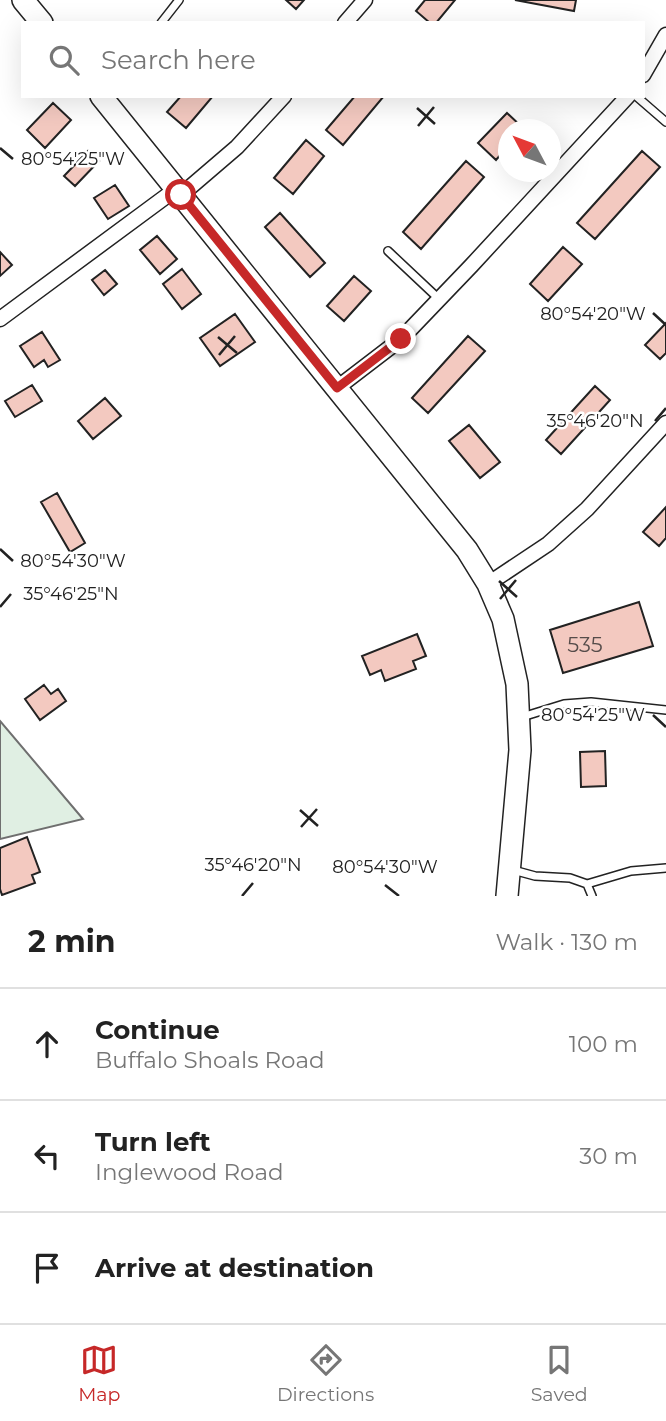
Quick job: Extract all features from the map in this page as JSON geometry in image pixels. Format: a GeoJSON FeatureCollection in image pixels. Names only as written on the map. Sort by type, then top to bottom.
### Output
{"type":"FeatureCollection","features":[{"type":"Feature","properties":{"kind":"street"},"geometry":{"type":"LineString","coordinates":[[23,0],[40,21]]}},
{"type":"Feature","properties":{"kind":"street"},"geometry":{"type":"LineString","coordinates":[[347,21],[365,0]]}},
{"type":"Feature","properties":{"kind":"street"},"geometry":{"type":"LineString","coordinates":[[645,72],[666,35]]}},
{"type":"Feature","properties":{"kind":"street"},"geometry":{"type":"LineString","coordinates":[[103,98],[467,550],[488,584],[503,620],[517,684],[520,750],[507,896]]}},
{"type":"Feature","properties":{"kind":"street"},"geometry":{"type":"LineString","coordinates":[[0,319],[179,192],[237,147],[282,98]]}},
{"type":"Feature","properties":{"kind":"street"},"geometry":{"type":"LineString","coordinates":[[337,388],[401,339],[626,98]]}},
{"type":"Feature","properties":{"kind":"street"},"geometry":{"type":"LineString","coordinates":[[488,584],[548,544],[587,509],[666,423]]}},
{"type":"Feature","properties":{"kind":"lane"},"geometry":{"type":"LineString","coordinates":[[163,21],[179,0]]}},
{"type":"Feature","properties":{"kind":"lane"},"geometry":{"type":"LineString","coordinates":[[638,98],[666,122]]}},
{"type":"Feature","properties":{"kind":"lane"},"geometry":{"type":"LineString","coordinates":[[388,251],[439,299]]}},
{"type":"Feature","properties":{"kind":"lane"},"geometry":{"type":"LineString","coordinates":[[519,718],[564,704],[591,702],[666,710]]}},
{"type":"Feature","properties":{"kind":"lane"},"geometry":{"type":"LineString","coordinates":[[509,869],[535,876],[570,878],[587,884],[631,872],[666,868]]}},
{"type":"Feature","properties":{"kind":"lane"},"geometry":{"type":"LineString","coordinates":[[587,884],[592,896]]}},
{"type":"Feature","properties":{"kind":"green space"},"geometry":{"type":"Polygon","coordinates":[[[0,721],[83,819],[0,839],[0,721]]]}},
{"type":"Feature","properties":{"kind":"building"},"geometry":{"type":"Polygon","coordinates":[[[286,0],[304,0],[296,9],[286,0]]]}},
{"type":"Feature","properties":{"kind":"building"},"geometry":{"type":"Polygon","coordinates":[[[425,0],[455,0],[438,21],[428,21],[416,11],[425,0]]]}},
{"type":"Feature","properties":{"kind":"building"},"geometry":{"type":"Polygon","coordinates":[[[515,0],[576,0],[574,11],[515,0]]]}},
{"type":"Feature","properties":{"kind":"building"},"geometry":{"type":"Polygon","coordinates":[[[179,98],[211,98],[186,128],[167,112],[179,98]]]}},
{"type":"Feature","properties":{"kind":"building"},"geometry":{"type":"Polygon","coordinates":[[[353,98],[382,98],[343,145],[326,130],[353,98]]]}},
{"type":"Feature","properties":{"kind":"building"},"geometry":{"type":"Polygon","coordinates":[[[53,103],[71,120],[45,148],[27,130],[53,103]]]}},
{"type":"Feature","properties":{"kind":"building"},"geometry":{"type":"Polygon","coordinates":[[[507,113],[513,119],[501,119],[507,113]]]}},
{"type":"Feature","properties":{"kind":"building"},"geometry":{"type":"Polygon","coordinates":[[[498,122],[496,160],[478,143],[498,122]]]}},
{"type":"Feature","properties":{"kind":"building"},"geometry":{"type":"Polygon","coordinates":[[[306,140],[324,156],[293,194],[274,178],[306,140]]]}},
{"type":"Feature","properties":{"kind":"building"},"geometry":{"type":"Polygon","coordinates":[[[88,151],[99,161],[75,186],[64,176],[88,151]]]}},
{"type":"Feature","properties":{"kind":"building"},"geometry":{"type":"Polygon","coordinates":[[[642,151],[660,167],[595,239],[577,223],[642,151]]]}},
{"type":"Feature","properties":{"kind":"building"},"geometry":{"type":"Polygon","coordinates":[[[466,161],[484,177],[421,249],[403,232],[466,161]]]}},
{"type":"Feature","properties":{"kind":"building"},"geometry":{"type":"Polygon","coordinates":[[[115,185],[129,206],[108,219],[94,198],[115,185]]]}},
{"type":"Feature","properties":{"kind":"building"},"geometry":{"type":"Polygon","coordinates":[[[280,213],[325,263],[310,277],[265,227],[280,213]]]}},
{"type":"Feature","properties":{"kind":"building"},"geometry":{"type":"Polygon","coordinates":[[[157,236],[177,259],[160,274],[140,250],[157,236]]]}},
{"type":"Feature","properties":{"kind":"building"},"geometry":{"type":"Polygon","coordinates":[[[563,247],[582,264],[548,301],[530,284],[563,247]]]}},
{"type":"Feature","properties":{"kind":"building"},"geometry":{"type":"Polygon","coordinates":[[[0,252],[12,265],[0,276],[0,252]]]}},
{"type":"Feature","properties":{"kind":"building"},"geometry":{"type":"Polygon","coordinates":[[[182,269],[201,294],[182,309],[163,284],[182,269]]]}},
{"type":"Feature","properties":{"kind":"building"},"geometry":{"type":"Polygon","coordinates":[[[105,270],[117,284],[104,295],[92,280],[105,270]]]}},
{"type":"Feature","properties":{"kind":"building"},"geometry":{"type":"Polygon","coordinates":[[[354,276],[371,291],[344,321],[327,306],[354,276]]]}},
{"type":"Feature","properties":{"kind":"building"},"geometry":{"type":"Polygon","coordinates":[[[235,314],[255,342],[220,366],[200,338],[235,314]]]}},
{"type":"Feature","properties":{"kind":"building"},"geometry":{"type":"Polygon","coordinates":[[[666,323],[666,353],[660,359],[645,345],[666,323]]]}},
{"type":"Feature","properties":{"kind":"building"},"geometry":{"type":"Polygon","coordinates":[[[42,332],[60,360],[48,367],[44,360],[34,367],[20,346],[42,332]]]}},
{"type":"Feature","properties":{"kind":"building"},"geometry":{"type":"Polygon","coordinates":[[[468,336],[485,351],[428,413],[412,398],[468,336]]]}},
{"type":"Feature","properties":{"kind":"building"},"geometry":{"type":"Polygon","coordinates":[[[32,385],[42,401],[15,417],[5,401],[32,385]]]}},
{"type":"Feature","properties":{"kind":"building"},"geometry":{"type":"Polygon","coordinates":[[[595,386],[610,400],[561,454],[546,440],[595,386]]]}},
{"type":"Feature","properties":{"kind":"building"},"geometry":{"type":"Polygon","coordinates":[[[105,398],[121,416],[93,439],[78,421],[105,398]]]}},
{"type":"Feature","properties":{"kind":"building"},"geometry":{"type":"Polygon","coordinates":[[[469,425],[500,462],[480,478],[449,441],[469,425]]]}},
{"type":"Feature","properties":{"kind":"building"},"geometry":{"type":"Polygon","coordinates":[[[57,493],[85,543],[70,552],[41,502],[57,493]]]}},
{"type":"Feature","properties":{"kind":"building"},"geometry":{"type":"Polygon","coordinates":[[[666,507],[666,538],[659,546],[643,532],[666,507]]]}},
{"type":"Feature","properties":{"kind":"building"},"geometry":{"type":"Polygon","coordinates":[[[639,602],[653,646],[563,673],[550,630],[639,602]]]}},
{"type":"Feature","properties":{"kind":"building"},"geometry":{"type":"Polygon","coordinates":[[[417,634],[426,656],[413,661],[416,669],[385,681],[381,670],[370,675],[362,656],[417,634]]]}},
{"type":"Feature","properties":{"kind":"building"},"geometry":{"type":"Polygon","coordinates":[[[44,685],[51,694],[58,689],[66,701],[40,720],[25,699],[44,685]]]}},
{"type":"Feature","properties":{"kind":"building"},"geometry":{"type":"Polygon","coordinates":[[[605,751],[606,786],[581,787],[580,752],[605,751]]]}},
{"type":"Feature","properties":{"kind":"building"},"geometry":{"type":"Polygon","coordinates":[[[27,837],[40,872],[32,875],[35,883],[2,895],[0,848],[27,837]]]}},
{"type":"Feature","properties":{"kind":"route"},"geometry":{"type":"LineString","coordinates":[[181,195],[337,388],[401,339]]}}]}
